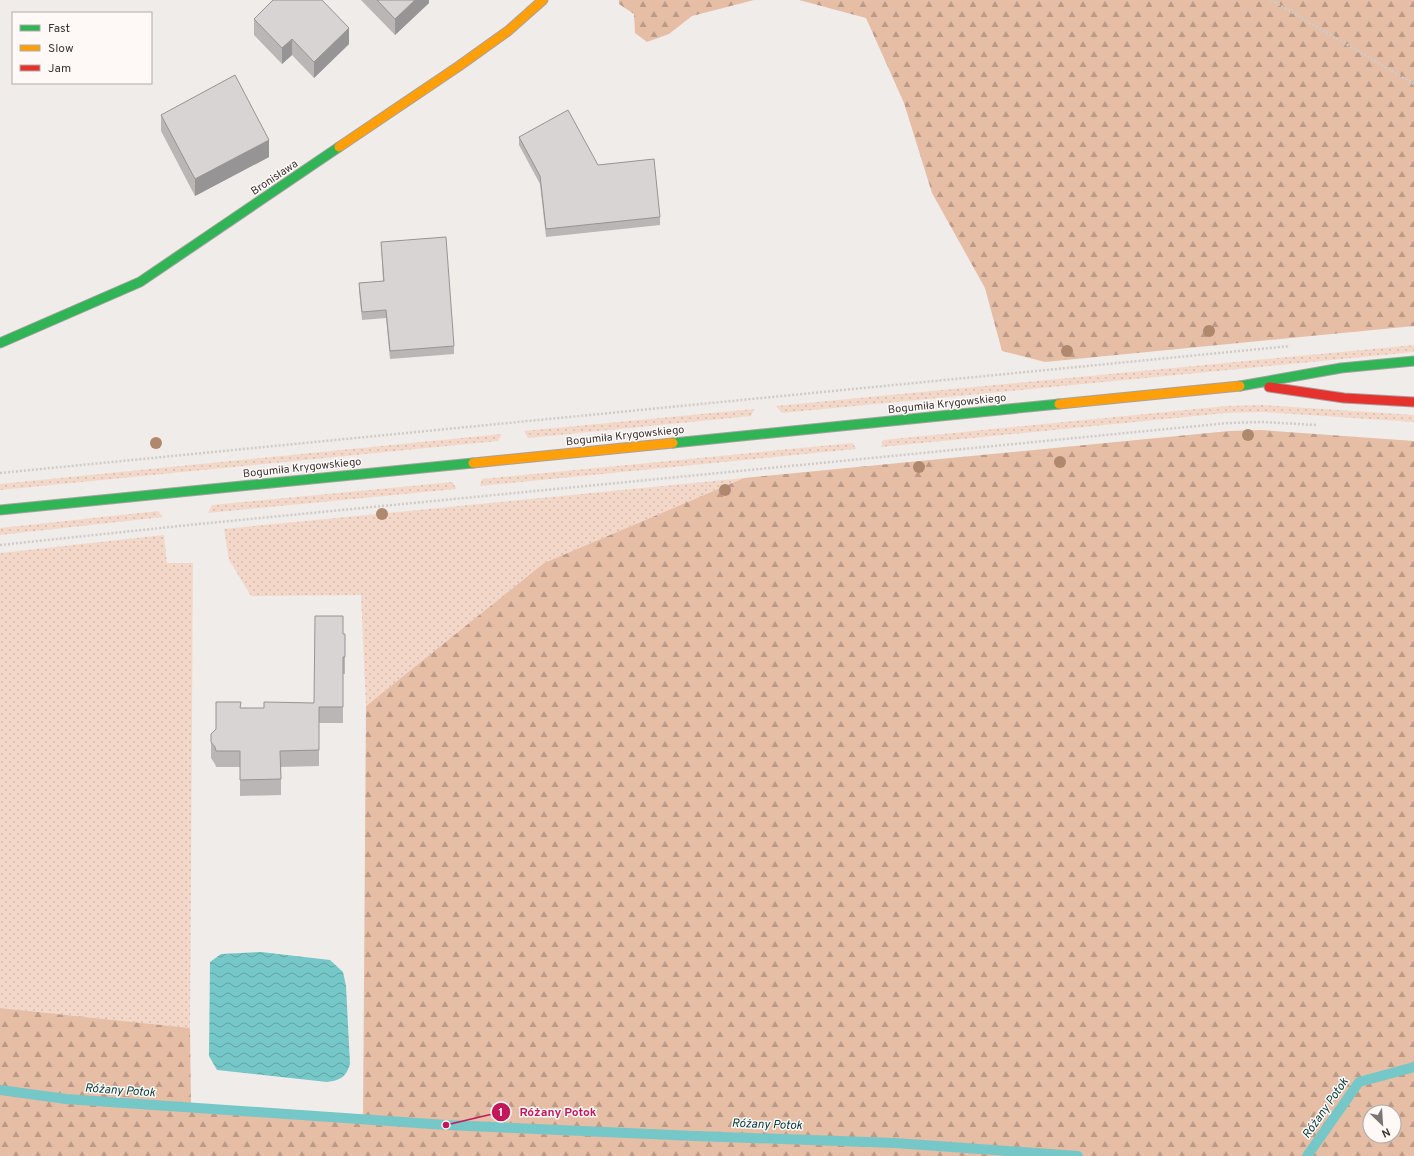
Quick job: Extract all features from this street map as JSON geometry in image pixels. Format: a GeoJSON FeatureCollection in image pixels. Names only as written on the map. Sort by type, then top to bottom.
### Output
{"type":"FeatureCollection","features":[{"type":"Feature","properties":{"kind":"street","name":"Bronisława"},"geometry":{"type":"LineString","coordinates":[[0,343],[140,282],[459,66],[508,31],[542,0]]}},
{"type":"Feature","properties":{"kind":"street","name":"Bogumiła Krygowskiego"},"geometry":{"type":"LineString","coordinates":[[0,510],[1252,385],[1341,368],[1414,361]]}},
{"type":"Feature","properties":{"kind":"street","name":"Bogumiła Krygowskiego"},"geometry":{"type":"LineString","coordinates":[[1252,385],[1344,398],[1414,402]]}},
{"type":"Feature","properties":{"kind":"path"},"geometry":{"type":"LineString","coordinates":[[1270,0],[1414,84]]}},
{"type":"Feature","properties":{"kind":"path"},"geometry":{"type":"LineString","coordinates":[[0,473],[1297,346]]}},
{"type":"Feature","properties":{"kind":"path"},"geometry":{"type":"LineString","coordinates":[[0,545],[1228,423],[1262,422],[1320,425]]}},
{"type":"Feature","properties":{"kind":"shaded area"},"geometry":{"type":"Polygon","coordinates":[[[1414,345],[1414,352],[782,413],[776,406],[1414,345]]]}},
{"type":"Feature","properties":{"kind":"shaded area"},"geometry":{"type":"Polygon","coordinates":[[[1262,405],[1414,415],[1414,422],[1262,412],[1226,413],[881,447],[883,440],[1226,406],[1262,405]]]}},
{"type":"Feature","properties":{"kind":"shaded area"},"geometry":{"type":"Polygon","coordinates":[[[754,409],[751,416],[528,438],[524,431],[754,409]]]}},
{"type":"Feature","properties":{"kind":"shaded area"},"geometry":{"type":"Polygon","coordinates":[[[502,434],[498,441],[0,490],[0,484],[502,434]]]}},
{"type":"Feature","properties":{"kind":"shaded area"},"geometry":{"type":"Polygon","coordinates":[[[853,443],[856,449],[480,486],[482,479],[853,443]]]}},
{"type":"Feature","properties":{"kind":"shaded area"},"geometry":{"type":"Polygon","coordinates":[[[744,478],[544,563],[366,706],[361,595],[251,596],[229,560],[224,529],[744,478]]]}},
{"type":"Feature","properties":{"kind":"shaded area"},"geometry":{"type":"Polygon","coordinates":[[[453,482],[456,489],[208,513],[212,505],[453,482]]]}},
{"type":"Feature","properties":{"kind":"shaded area"},"geometry":{"type":"Polygon","coordinates":[[[158,511],[163,517],[0,535],[0,528],[158,511]]]}},
{"type":"Feature","properties":{"kind":"shaded area"},"geometry":{"type":"Polygon","coordinates":[[[164,535],[167,563],[193,563],[190,1028],[0,1008],[0,553],[164,535]]]}},
{"type":"Feature","properties":{"kind":"green space"},"geometry":{"type":"Polygon","coordinates":[[[619,0],[754,0],[692,16],[669,34],[647,42],[635,33],[634,14],[619,4],[619,0]]]}},
{"type":"Feature","properties":{"kind":"green space"},"geometry":{"type":"Polygon","coordinates":[[[799,0],[1414,0],[1414,326],[1045,362],[1002,351],[985,288],[932,193],[904,103],[866,18],[799,0]]]}},
{"type":"Feature","properties":{"kind":"green space"},"geometry":{"type":"Polygon","coordinates":[[[1261,430],[1414,441],[1414,1156],[0,1156],[0,1008],[190,1028],[191,1108],[363,1120],[366,706],[544,563],[744,478],[1229,431],[1261,430]]]}},
{"type":"Feature","properties":{"kind":"water"},"geometry":{"type":"Polygon","coordinates":[[[261,952],[330,960],[343,972],[346,986],[350,1064],[345,1075],[339,1079],[327,1082],[217,1070],[209,1056],[210,962],[221,954],[261,952]]]}},
{"type":"Feature","properties":{"kind":"building"},"geometry":{"type":"Polygon","coordinates":[[[273,0],[322,0],[349,28],[314,62],[292,39],[282,48],[254,19],[273,0]]]}},
{"type":"Feature","properties":{"kind":"building"},"geometry":{"type":"Polygon","coordinates":[[[377,0],[415,0],[395,19],[377,0]]]}},
{"type":"Feature","properties":{"kind":"building"},"geometry":{"type":"Polygon","coordinates":[[[235,75],[269,140],[195,179],[161,115],[235,75]]]}},
{"type":"Feature","properties":{"kind":"building"},"geometry":{"type":"Polygon","coordinates":[[[568,110],[598,165],[654,159],[660,217],[546,229],[540,176],[519,137],[568,110]]]}},
{"type":"Feature","properties":{"kind":"building"},"geometry":{"type":"Polygon","coordinates":[[[446,237],[454,346],[390,351],[386,310],[362,312],[359,283],[384,281],[381,242],[446,237]]]}},
{"type":"Feature","properties":{"kind":"building"},"geometry":{"type":"Polygon","coordinates":[[[315,616],[343,616],[345,657],[343,657],[343,707],[319,707],[319,750],[280,751],[281,779],[240,780],[240,751],[216,751],[211,742],[211,734],[216,729],[216,702],[241,702],[240,708],[264,708],[264,702],[314,703],[315,616]]]}},
{"type":"Feature","properties":{"kind":"waterway","name":"Różany Potok"},"geometry":{"type":"LineString","coordinates":[[1307,1156],[1359,1082],[1414,1067]]}},
{"type":"Feature","properties":{"kind":"waterway","name":"Różany Potok"},"geometry":{"type":"LineString","coordinates":[[0,1090],[66,1099],[446,1125],[895,1143],[1078,1156]]}},
{"type":"Feature","properties":{"kind":"traffic: fast"},"geometry":{"type":"LineString","coordinates":[[0,343],[140,282],[339,147]]}},
{"type":"Feature","properties":{"kind":"traffic: fast"},"geometry":{"type":"LineString","coordinates":[[1240,386],[1341,368],[1414,361]]}},
{"type":"Feature","properties":{"kind":"traffic: fast"},"geometry":{"type":"LineString","coordinates":[[673,443],[1059,404]]}},
{"type":"Feature","properties":{"kind":"traffic: fast"},"geometry":{"type":"LineString","coordinates":[[0,510],[473,463]]}},
{"type":"Feature","properties":{"kind":"traffic: slow"},"geometry":{"type":"LineString","coordinates":[[339,147],[508,31],[543,0]]}},
{"type":"Feature","properties":{"kind":"traffic: slow"},"geometry":{"type":"LineString","coordinates":[[1059,404],[1240,386]]}},
{"type":"Feature","properties":{"kind":"traffic: slow"},"geometry":{"type":"LineString","coordinates":[[473,463],[673,443]]}},
{"type":"Feature","properties":{"kind":"traffic: jam"},"geometry":{"type":"LineString","coordinates":[[1269,387],[1344,398],[1414,402]]}},
{"type":"Feature","properties":{"kind":"place","name":"Różany Potok"},"geometry":{"type":"Point","coordinates":[446,1125]}}]}
